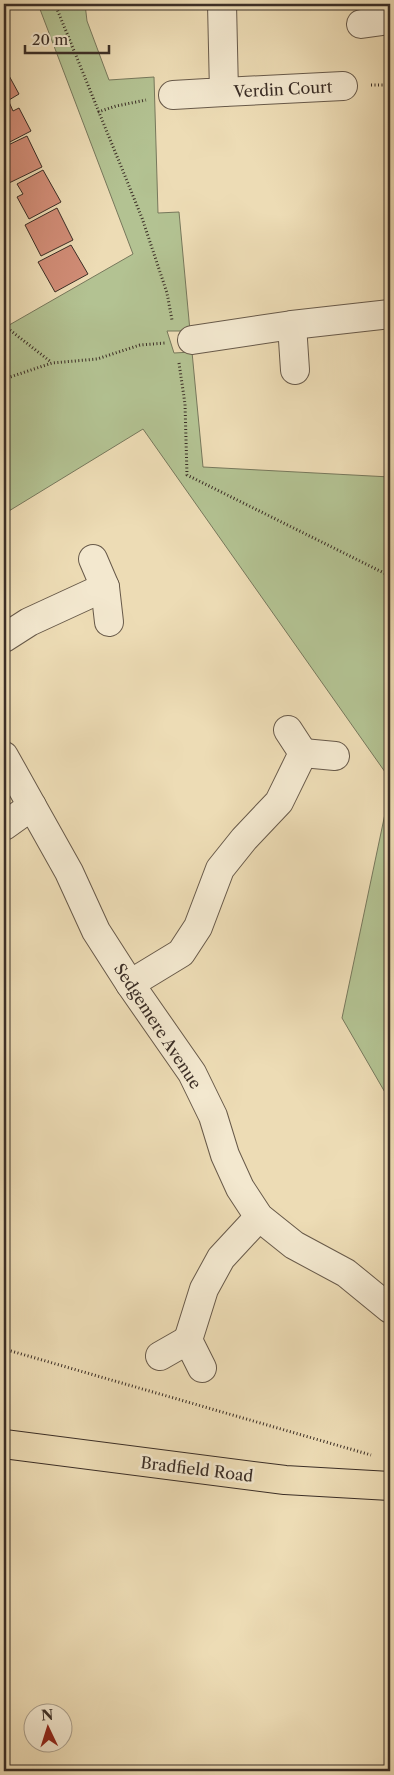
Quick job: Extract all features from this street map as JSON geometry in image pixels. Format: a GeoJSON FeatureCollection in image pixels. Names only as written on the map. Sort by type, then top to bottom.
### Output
{"type":"FeatureCollection","features":[{"type":"Feature","properties":{"kind":"main road","name":"Bradfield Road"},"geometry":{"type":"LineString","coordinates":[[4,1444],[285,1480],[390,1486]]}},
{"type":"Feature","properties":{"kind":"street","name":"Verdin Court"},"geometry":{"type":"LineString","coordinates":[[222,4],[224,92]]}},
{"type":"Feature","properties":{"kind":"street"},"geometry":{"type":"LineString","coordinates":[[361,24],[390,20]]}},
{"type":"Feature","properties":{"kind":"street","name":"Verdin Court"},"geometry":{"type":"LineString","coordinates":[[173,96],[343,86]]}},
{"type":"Feature","properties":{"kind":"street"},"geometry":{"type":"LineString","coordinates":[[178,342],[292,324],[390,314]]}},
{"type":"Feature","properties":{"kind":"street"},"geometry":{"type":"LineString","coordinates":[[292,324],[295,370]]}},
{"type":"Feature","properties":{"kind":"street"},"geometry":{"type":"LineString","coordinates":[[92,558],[105,587],[109,622]]}},
{"type":"Feature","properties":{"kind":"street"},"geometry":{"type":"LineString","coordinates":[[4,638],[29,622],[105,587]]}},
{"type":"Feature","properties":{"kind":"street"},"geometry":{"type":"LineString","coordinates":[[288,730],[303,753]]}},
{"type":"Feature","properties":{"kind":"street"},"geometry":{"type":"LineString","coordinates":[[303,753],[336,756]]}},
{"type":"Feature","properties":{"kind":"street"},"geometry":{"type":"LineString","coordinates":[[130,984],[181,952],[198,927],[220,869],[279,802],[303,753]]}},
{"type":"Feature","properties":{"kind":"street","name":"Sedgemere Avenue"},"geometry":{"type":"LineString","coordinates":[[4,756],[70,872],[96,931],[192,1074],[213,1116],[225,1155],[240,1188],[258,1217],[294,1245],[346,1273],[390,1310]]}},
{"type":"Feature","properties":{"kind":"street"},"geometry":{"type":"LineString","coordinates":[[4,826],[32,806]]}},
{"type":"Feature","properties":{"kind":"street"},"geometry":{"type":"LineString","coordinates":[[160,1356],[188,1340],[204,1289],[221,1258],[258,1217]]}},
{"type":"Feature","properties":{"kind":"street"},"geometry":{"type":"LineString","coordinates":[[188,1340],[202,1368]]}},
{"type":"Feature","properties":{"kind":"path"},"geometry":{"type":"LineString","coordinates":[[56,4],[142,218],[167,293],[178,342],[185,404],[187,475],[390,576]]}},
{"type":"Feature","properties":{"kind":"path"},"geometry":{"type":"LineString","coordinates":[[98,112],[116,106],[173,96]]}},
{"type":"Feature","properties":{"kind":"path"},"geometry":{"type":"LineString","coordinates":[[4,322],[6,327],[4,349]]}},
{"type":"Feature","properties":{"kind":"path"},"geometry":{"type":"LineString","coordinates":[[6,327],[52,362]]}},
{"type":"Feature","properties":{"kind":"path"},"geometry":{"type":"LineString","coordinates":[[4,379],[52,362],[97,359],[140,345],[178,342]]}},
{"type":"Feature","properties":{"kind":"path"},"geometry":{"type":"LineString","coordinates":[[4,1349],[374,1456]]}},
{"type":"Feature","properties":{"kind":"green space"},"geometry":{"type":"Polygon","coordinates":[[[38,4],[85,4],[87,21],[109,80],[154,77],[158,213],[179,212],[190,331],[167,331],[174,353],[192,352],[203,467],[390,477],[390,779],[143,429],[4,514],[4,328],[133,254],[38,4]]]}},
{"type":"Feature","properties":{"kind":"green space"},"geometry":{"type":"Polygon","coordinates":[[[390,790],[390,1101],[342,1018],[390,790]]]}},
{"type":"Feature","properties":{"kind":"building"},"geometry":{"type":"Polygon","coordinates":[[[7,72],[19,94],[4,103],[4,74],[7,72]]]}},
{"type":"Feature","properties":{"kind":"building"},"geometry":{"type":"Polygon","coordinates":[[[9,102],[13,111],[19,108],[31,131],[4,145],[4,104],[9,102]]]}},
{"type":"Feature","properties":{"kind":"building"},"geometry":{"type":"Polygon","coordinates":[[[27,136],[42,167],[9,183],[4,173],[4,147],[27,136]]]}},
{"type":"Feature","properties":{"kind":"building"},"geometry":{"type":"Polygon","coordinates":[[[43,170],[61,202],[29,219],[17,197],[23,194],[17,184],[43,170]]]}},
{"type":"Feature","properties":{"kind":"building"},"geometry":{"type":"Polygon","coordinates":[[[57,208],[73,240],[41,256],[25,225],[57,208]]]}},
{"type":"Feature","properties":{"kind":"building"},"geometry":{"type":"Polygon","coordinates":[[[71,245],[88,274],[55,292],[38,262],[71,245]]]}}]}
